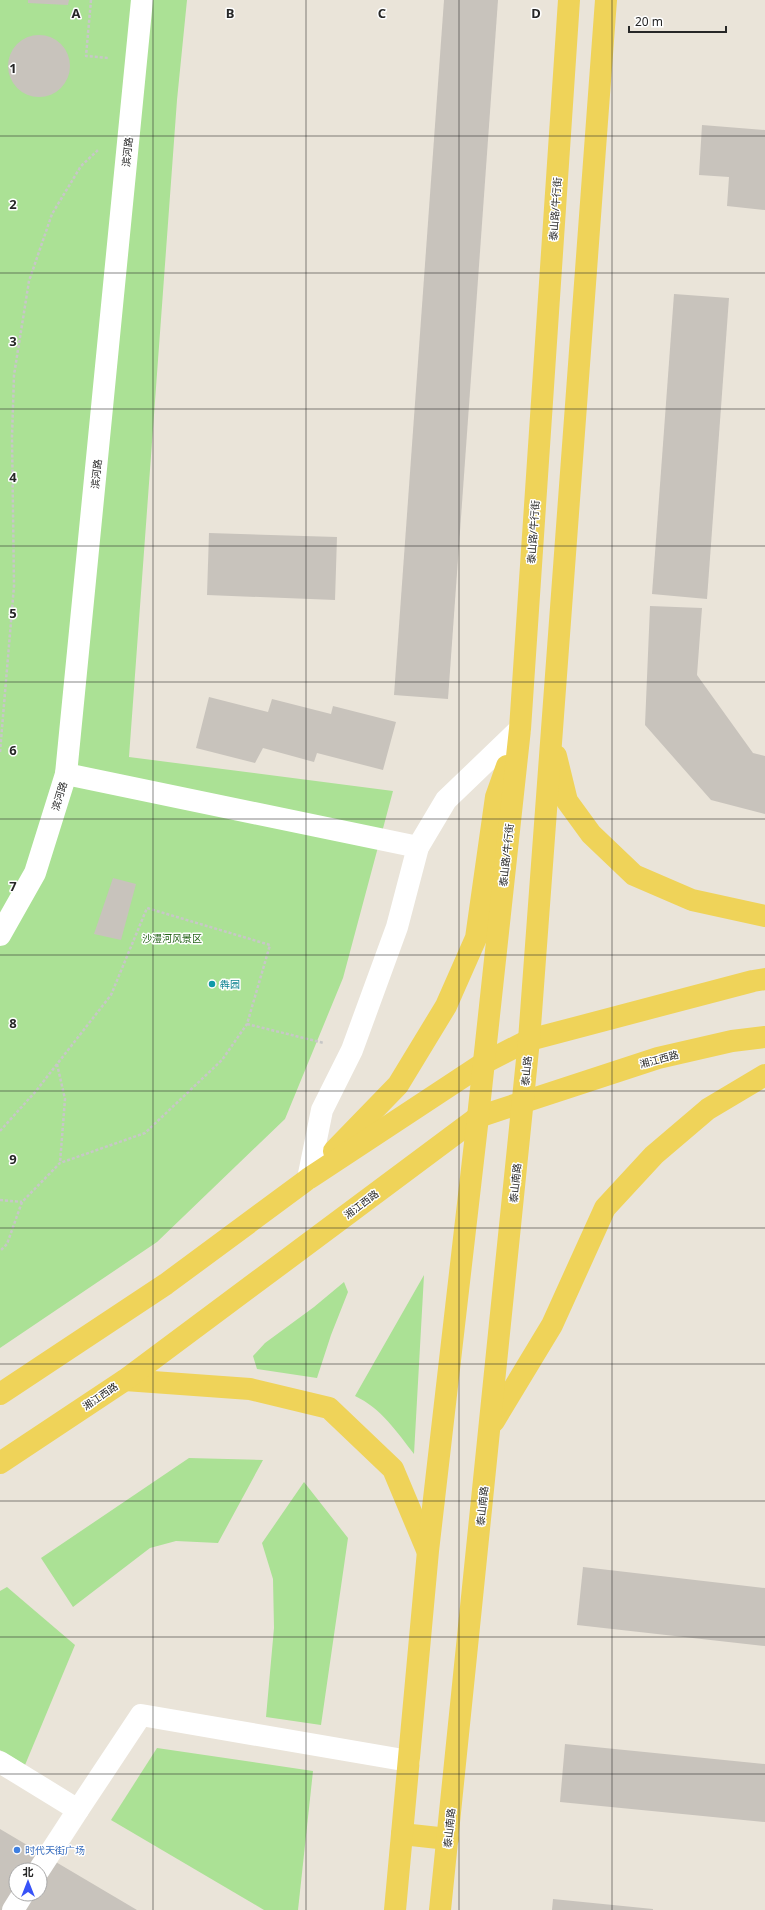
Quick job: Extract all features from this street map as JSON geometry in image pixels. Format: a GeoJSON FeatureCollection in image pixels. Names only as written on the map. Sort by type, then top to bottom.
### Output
{"type":"FeatureCollection","features":[{"type":"Feature","properties":{"kind":"main road","name":"泰山路/牛行街"},"geometry":{"type":"LineString","coordinates":[[484,1063],[520,729],[569,0]]}},
{"type":"Feature","properties":{"kind":"main road"},"geometry":{"type":"LineString","coordinates":[[529,1040],[606,0]]}},
{"type":"Feature","properties":{"kind":"main road"},"geometry":{"type":"LineString","coordinates":[[308,1178],[398,1085],[446,1006],[476,938],[496,796],[520,729]]}},
{"type":"Feature","properties":{"kind":"main road"},"geometry":{"type":"LineString","coordinates":[[551,736],[567,801],[591,834],[634,875],[692,900],[765,916]]}},
{"type":"Feature","properties":{"kind":"main road"},"geometry":{"type":"LineString","coordinates":[[0,1394],[166,1284],[308,1178],[484,1063],[529,1040],[765,979]]}},
{"type":"Feature","properties":{"kind":"main road","name":"湘江西路"},"geometry":{"type":"LineString","coordinates":[[0,1463],[125,1380],[478,1117],[658,1058],[732,1041],[765,1037]]}},
{"type":"Feature","properties":{"kind":"main road","name":"泰山路"},"geometry":{"type":"LineString","coordinates":[[523,1101],[529,1040]]}},
{"type":"Feature","properties":{"kind":"main road"},"geometry":{"type":"LineString","coordinates":[[395,1910],[428,1551],[484,1063]]}},
{"type":"Feature","properties":{"kind":"main road"},"geometry":{"type":"LineString","coordinates":[[490,1427],[552,1325],[606,1208],[654,1155],[708,1109],[765,1075]]}},
{"type":"Feature","properties":{"kind":"main road","name":"泰山南路"},"geometry":{"type":"LineString","coordinates":[[440,1910],[523,1101]]}},
{"type":"Feature","properties":{"kind":"main road"},"geometry":{"type":"LineString","coordinates":[[125,1380],[250,1389],[329,1408],[393,1469],[428,1551]]}},
{"type":"Feature","properties":{"kind":"main road"},"geometry":{"type":"LineString","coordinates":[[402,1834],[448,1839]]}},
{"type":"Feature","properties":{"kind":"street","name":"滨河路"},"geometry":{"type":"LineString","coordinates":[[0,935],[35,873],[66,774],[142,0]]}},
{"type":"Feature","properties":{"kind":"street"},"geometry":{"type":"LineString","coordinates":[[308,1178],[322,1110],[352,1050],[397,927],[418,847],[446,800],[520,729]]}},
{"type":"Feature","properties":{"kind":"street"},"geometry":{"type":"LineString","coordinates":[[66,774],[418,847]]}},
{"type":"Feature","properties":{"kind":"street"},"geometry":{"type":"LineString","coordinates":[[44,1862],[141,1715],[409,1761]]}},
{"type":"Feature","properties":{"kind":"street"},"geometry":{"type":"LineString","coordinates":[[0,1762],[78,1810]]}},
{"type":"Feature","properties":{"kind":"path"},"geometry":{"type":"LineString","coordinates":[[91,0],[86,56],[136,60]]}},
{"type":"Feature","properties":{"kind":"path"},"geometry":{"type":"LineString","coordinates":[[0,752],[14,586],[14,375],[29,281],[52,214],[81,166],[101,148],[128,141]]}},
{"type":"Feature","properties":{"kind":"path"},"geometry":{"type":"LineString","coordinates":[[0,1131],[36,1091],[111,995],[147,908],[270,945],[247,1024],[222,1060],[145,1133],[60,1163],[22,1202],[7,1244],[0,1251]]}},
{"type":"Feature","properties":{"kind":"path"},"geometry":{"type":"LineString","coordinates":[[247,1024],[352,1050]]}},
{"type":"Feature","properties":{"kind":"path"},"geometry":{"type":"LineString","coordinates":[[57,1064],[65,1099],[60,1163]]}},
{"type":"Feature","properties":{"kind":"path"},"geometry":{"type":"LineString","coordinates":[[0,1200],[22,1202]]}},
{"type":"Feature","properties":{"kind":"green space","name":"沙澧河风景区"},"geometry":{"type":"Polygon","coordinates":[[[0,0],[187,0],[177,100],[129,757],[393,791],[343,978],[285,1119],[157,1242],[0,1348],[0,0]]]}},
{"type":"Feature","properties":{"kind":"green space"},"geometry":{"type":"Polygon","coordinates":[[[424,1275],[414,1454],[395,1429],[381,1414],[373,1407],[355,1396],[424,1275]]]}},
{"type":"Feature","properties":{"kind":"green space"},"geometry":{"type":"Polygon","coordinates":[[[344,1282],[348,1292],[331,1335],[317,1378],[257,1369],[253,1356],[265,1343],[314,1307],[344,1282]]]}},
{"type":"Feature","properties":{"kind":"green space"},"geometry":{"type":"Polygon","coordinates":[[[189,1458],[263,1460],[218,1543],[176,1541],[150,1548],[73,1607],[41,1558],[189,1458]]]}},
{"type":"Feature","properties":{"kind":"green space"},"geometry":{"type":"Polygon","coordinates":[[[304,1482],[348,1538],[321,1725],[266,1717],[274,1628],[273,1579],[262,1543],[304,1482]]]}},
{"type":"Feature","properties":{"kind":"green space"},"geometry":{"type":"Polygon","coordinates":[[[7,1587],[75,1645],[25,1765],[0,1750],[0,1591],[7,1587]]]}},
{"type":"Feature","properties":{"kind":"green space"},"geometry":{"type":"Polygon","coordinates":[[[157,1748],[313,1771],[298,1910],[264,1910],[111,1820],[157,1748]]]}},
{"type":"Feature","properties":{"kind":"building"},"geometry":{"type":"Polygon","coordinates":[[[28,0],[69,0],[68,5],[28,3],[28,0]]]}},
{"type":"Feature","properties":{"kind":"building"},"geometry":{"type":"Polygon","coordinates":[[[444,0],[498,0],[448,699],[394,695],[444,0]]]}},
{"type":"Feature","properties":{"kind":"building"},"geometry":{"type":"Polygon","coordinates":[[[39,35],[51,37],[61,44],[68,54],[70,66],[68,78],[61,88],[51,95],[39,97],[27,95],[17,88],[10,78],[8,66],[10,54],[17,44],[27,37],[39,35]]]}},
{"type":"Feature","properties":{"kind":"building"},"geometry":{"type":"Polygon","coordinates":[[[702,125],[765,130],[765,210],[727,206],[729,177],[699,175],[702,125]]]}},
{"type":"Feature","properties":{"kind":"building"},"geometry":{"type":"Polygon","coordinates":[[[674,294],[729,298],[707,599],[652,594],[674,294]]]}},
{"type":"Feature","properties":{"kind":"building"},"geometry":{"type":"Polygon","coordinates":[[[209,533],[337,537],[335,600],[207,595],[209,533]]]}},
{"type":"Feature","properties":{"kind":"building"},"geometry":{"type":"Polygon","coordinates":[[[650,606],[702,608],[697,675],[753,753],[765,756],[765,814],[711,800],[645,725],[650,606]]]}},
{"type":"Feature","properties":{"kind":"building"},"geometry":{"type":"Polygon","coordinates":[[[209,697],[268,712],[272,699],[331,714],[333,706],[396,722],[383,770],[317,753],[314,762],[263,748],[255,763],[196,748],[209,697]]]}},
{"type":"Feature","properties":{"kind":"building"},"geometry":{"type":"Polygon","coordinates":[[[113,878],[136,884],[121,940],[94,934],[113,878]]]}},
{"type":"Feature","properties":{"kind":"building"},"geometry":{"type":"Polygon","coordinates":[[[583,1567],[765,1588],[765,1646],[577,1625],[583,1567]]]}},
{"type":"Feature","properties":{"kind":"building"},"geometry":{"type":"Polygon","coordinates":[[[565,1744],[765,1764],[765,1822],[560,1802],[565,1744]]]}},
{"type":"Feature","properties":{"kind":"building","name":"时代天街广场"},"geometry":{"type":"Polygon","coordinates":[[[0,1829],[137,1910],[0,1910],[0,1829]]]}},
{"type":"Feature","properties":{"kind":"building"},"geometry":{"type":"Polygon","coordinates":[[[553,1899],[653,1909],[653,1910],[552,1910],[553,1899]]]}},
{"type":"Feature","properties":{"kind":"place","name":"犇园"},"geometry":{"type":"Point","coordinates":[212,984]}},
{"type":"Feature","properties":{"kind":"place","name":"时代天街广场"},"geometry":{"type":"Point","coordinates":[17,1850]}}]}
